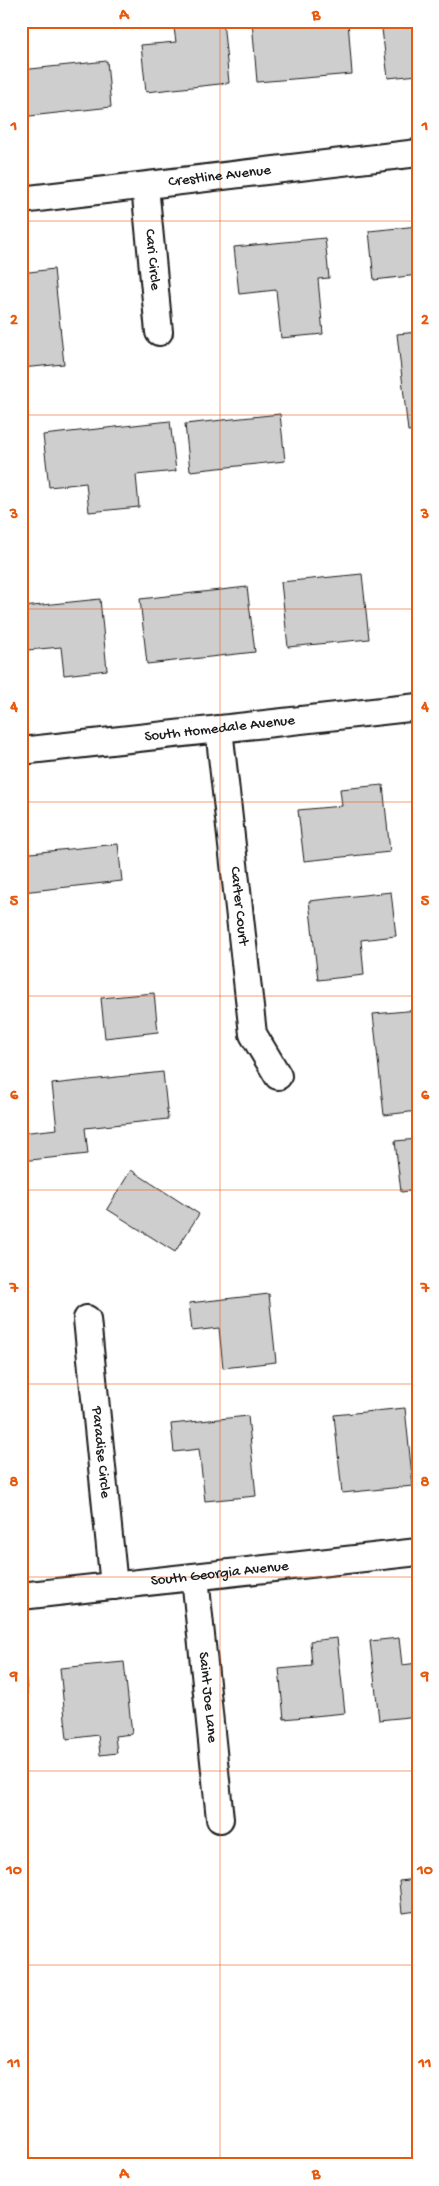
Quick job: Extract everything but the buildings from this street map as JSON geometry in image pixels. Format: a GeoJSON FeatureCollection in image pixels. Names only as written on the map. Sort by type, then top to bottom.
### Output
{"type":"FeatureCollection","features":[{"type":"Feature","properties":{"kind":"street","name":"Crestline Avenue"},"geometry":{"type":"LineString","coordinates":[[21,200],[418,153]]}},
{"type":"Feature","properties":{"kind":"street","name":"Cari Circle"},"geometry":{"type":"LineString","coordinates":[[145,186],[159,332]]}},
{"type":"Feature","properties":{"kind":"street","name":"South Homedale Avenue"},"geometry":{"type":"LineString","coordinates":[[21,751],[418,707]]}},
{"type":"Feature","properties":{"kind":"street","name":"Carter Court"},"geometry":{"type":"LineString","coordinates":[[220,729],[253,1034],[278,1076]]}},
{"type":"Feature","properties":{"kind":"street","name":"Paradise Circle"},"geometry":{"type":"LineString","coordinates":[[87,1319],[114,1586]]}},
{"type":"Feature","properties":{"kind":"street","name":"South Georgia Avenue"},"geometry":{"type":"LineString","coordinates":[[21,1596],[418,1552]]}},
{"type":"Feature","properties":{"kind":"street","name":"Saint Joe Lane"},"geometry":{"type":"LineString","coordinates":[[195,1577],[220,1819]]}}]}
